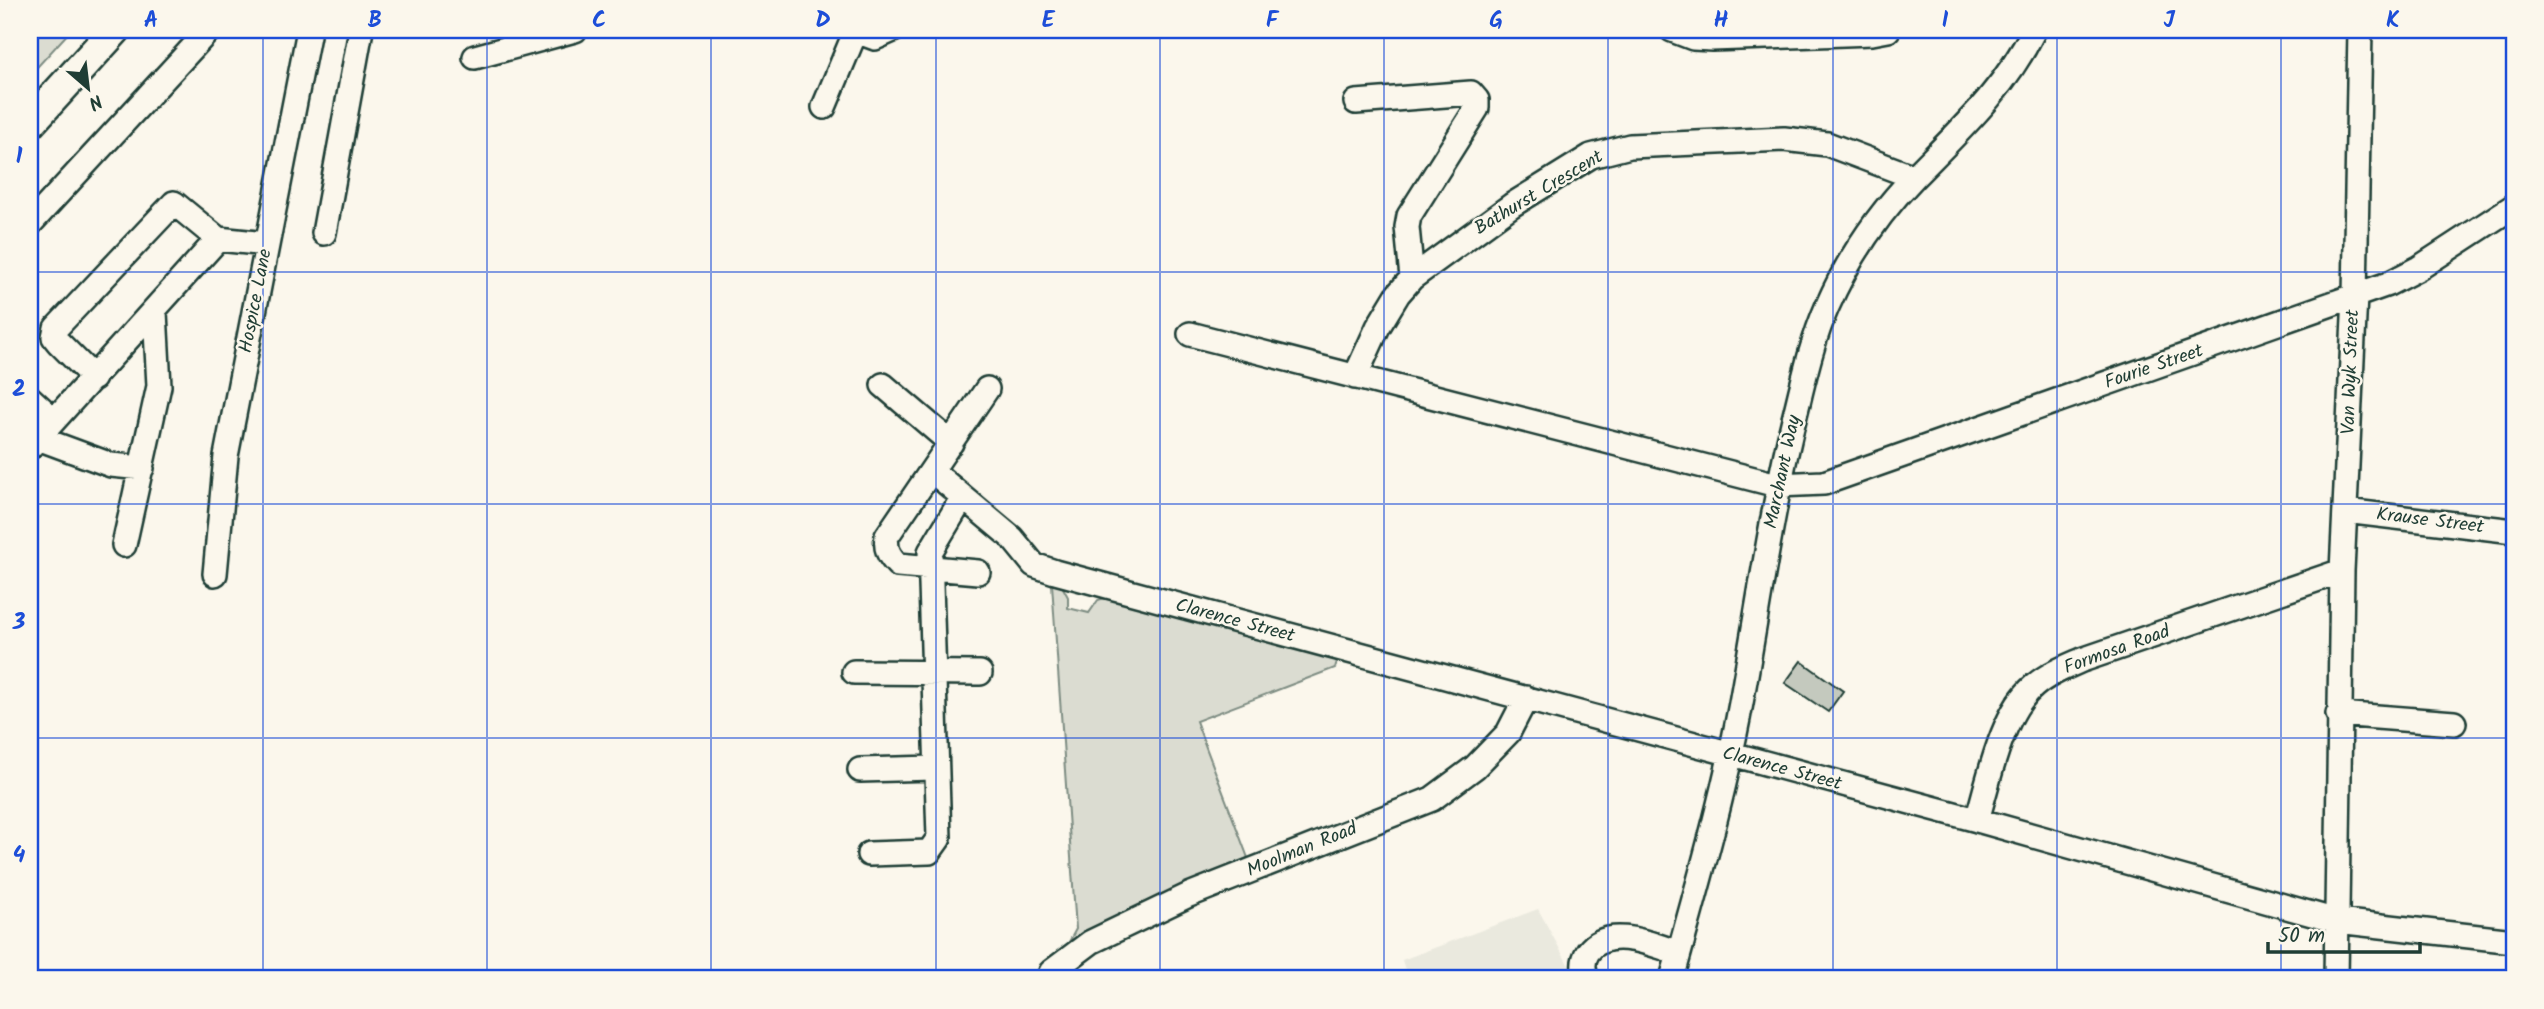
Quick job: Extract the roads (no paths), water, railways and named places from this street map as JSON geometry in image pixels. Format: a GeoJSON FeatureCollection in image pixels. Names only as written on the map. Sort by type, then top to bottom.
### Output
{"type":"FeatureCollection","features":[{"type":"Feature","properties":{"kind":"main road"},"geometry":{"type":"LineString","coordinates":[[30,123],[115,30]]}},
{"type":"Feature","properties":{"kind":"street"},"geometry":{"type":"LineString","coordinates":[[30,224],[209,30]]}},
{"type":"Feature","properties":{"kind":"street","name":"Hospice Lane"},"geometry":{"type":"LineString","coordinates":[[215,574],[226,456],[309,30]]}},
{"type":"Feature","properties":{"kind":"street"},"geometry":{"type":"LineString","coordinates":[[324,233],[361,30]]}},
{"type":"Feature","properties":{"kind":"street"},"geometry":{"type":"LineString","coordinates":[[475,57],[575,30]]}},
{"type":"Feature","properties":{"kind":"street"},"geometry":{"type":"LineString","coordinates":[[824,107],[854,31],[875,38],[893,30]]}},
{"type":"Feature","properties":{"kind":"street"},"geometry":{"type":"LineString","coordinates":[[1672,30],[1693,38],[1712,39],[1837,35],[1888,30]]}},
{"type":"Feature","properties":{"kind":"street","name":"Marchant Way"},"geometry":{"type":"LineString","coordinates":[[1672,979],[1731,756],[1777,485],[1809,359],[1827,307],[1847,266],[1870,232],[1914,177],[1988,103],[2020,60],[2035,30]]}},
{"type":"Feature","properties":{"kind":"street","name":"Van Wyk Street"},"geometry":{"type":"LineString","coordinates":[[2336,979],[2338,714],[2355,296],[2360,30]]}},
{"type":"Feature","properties":{"kind":"street"},"geometry":{"type":"LineString","coordinates":[[1356,102],[1471,93],[1477,100],[1476,107],[1409,216],[1406,227],[1412,278]]}},
{"type":"Feature","properties":{"kind":"street","name":"Bathurst Crescent"},"geometry":{"type":"LineString","coordinates":[[1355,377],[1378,327],[1398,293],[1412,278],[1522,199],[1591,156],[1610,150],[1747,140],[1809,141],[1859,155],[1914,177]]}},
{"type":"Feature","properties":{"kind":"street"},"geometry":{"type":"LineString","coordinates":[[94,378],[54,337],[56,328],[174,203],[218,239],[267,244]]}},
{"type":"Feature","properties":{"kind":"street","name":"Fourie Street"},"geometry":{"type":"LineString","coordinates":[[1777,485],[1824,483],[1839,479],[2355,296],[2419,268],[2514,206]]}},
{"type":"Feature","properties":{"kind":"street"},"geometry":{"type":"LineString","coordinates":[[142,468],[111,465],[34,443],[155,312],[218,239]]}},
{"type":"Feature","properties":{"kind":"street"},"geometry":{"type":"LineString","coordinates":[[124,545],[159,386],[155,312]]}},
{"type":"Feature","properties":{"kind":"street"},"geometry":{"type":"LineString","coordinates":[[1190,334],[1777,485]]}},
{"type":"Feature","properties":{"kind":"street"},"geometry":{"type":"LineString","coordinates":[[883,385],[951,443]]}},
{"type":"Feature","properties":{"kind":"street"},"geometry":{"type":"LineString","coordinates":[[978,572],[898,565],[890,557],[886,546],[887,537],[987,389]]}},
{"type":"Feature","properties":{"kind":"street"},"geometry":{"type":"LineString","coordinates":[[30,398],[54,421]]}},
{"type":"Feature","properties":{"kind":"street","name":"Clarence Street"},"geometry":{"type":"LineString","coordinates":[[932,471],[1012,538],[1034,565],[1055,572],[1977,820],[2337,921],[2514,941]]}},
{"type":"Feature","properties":{"kind":"street"},"geometry":{"type":"LineString","coordinates":[[869,854],[929,852],[936,846],[939,838],[934,768],[929,566],[933,543],[963,497]]}},
{"type":"Feature","properties":{"kind":"street","name":"Krause Street"},"geometry":{"type":"LineString","coordinates":[[2345,511],[2514,531]]}},
{"type":"Feature","properties":{"kind":"street","name":"Formosa Road"},"geometry":{"type":"LineString","coordinates":[[1977,820],[2013,711],[2033,687],[2052,673],[2342,571]]}},
{"type":"Feature","properties":{"kind":"street"},"geometry":{"type":"LineString","coordinates":[[853,672],[980,673]]}},
{"type":"Feature","properties":{"kind":"street","name":"Moolman Road"},"geometry":{"type":"LineString","coordinates":[[1050,976],[1091,942],[1189,895],[1432,799],[1475,767],[1508,733],[1526,698]]}},
{"type":"Feature","properties":{"kind":"street"},"geometry":{"type":"LineString","coordinates":[[2338,714],[2454,723]]}},
{"type":"Feature","properties":{"kind":"street"},"geometry":{"type":"LineString","coordinates":[[860,770],[934,768]]}},
{"type":"Feature","properties":{"kind":"street"},"geometry":{"type":"LineString","coordinates":[[1587,979],[1584,968],[1588,952],[1606,940],[1641,941],[1679,953]]}}]}
